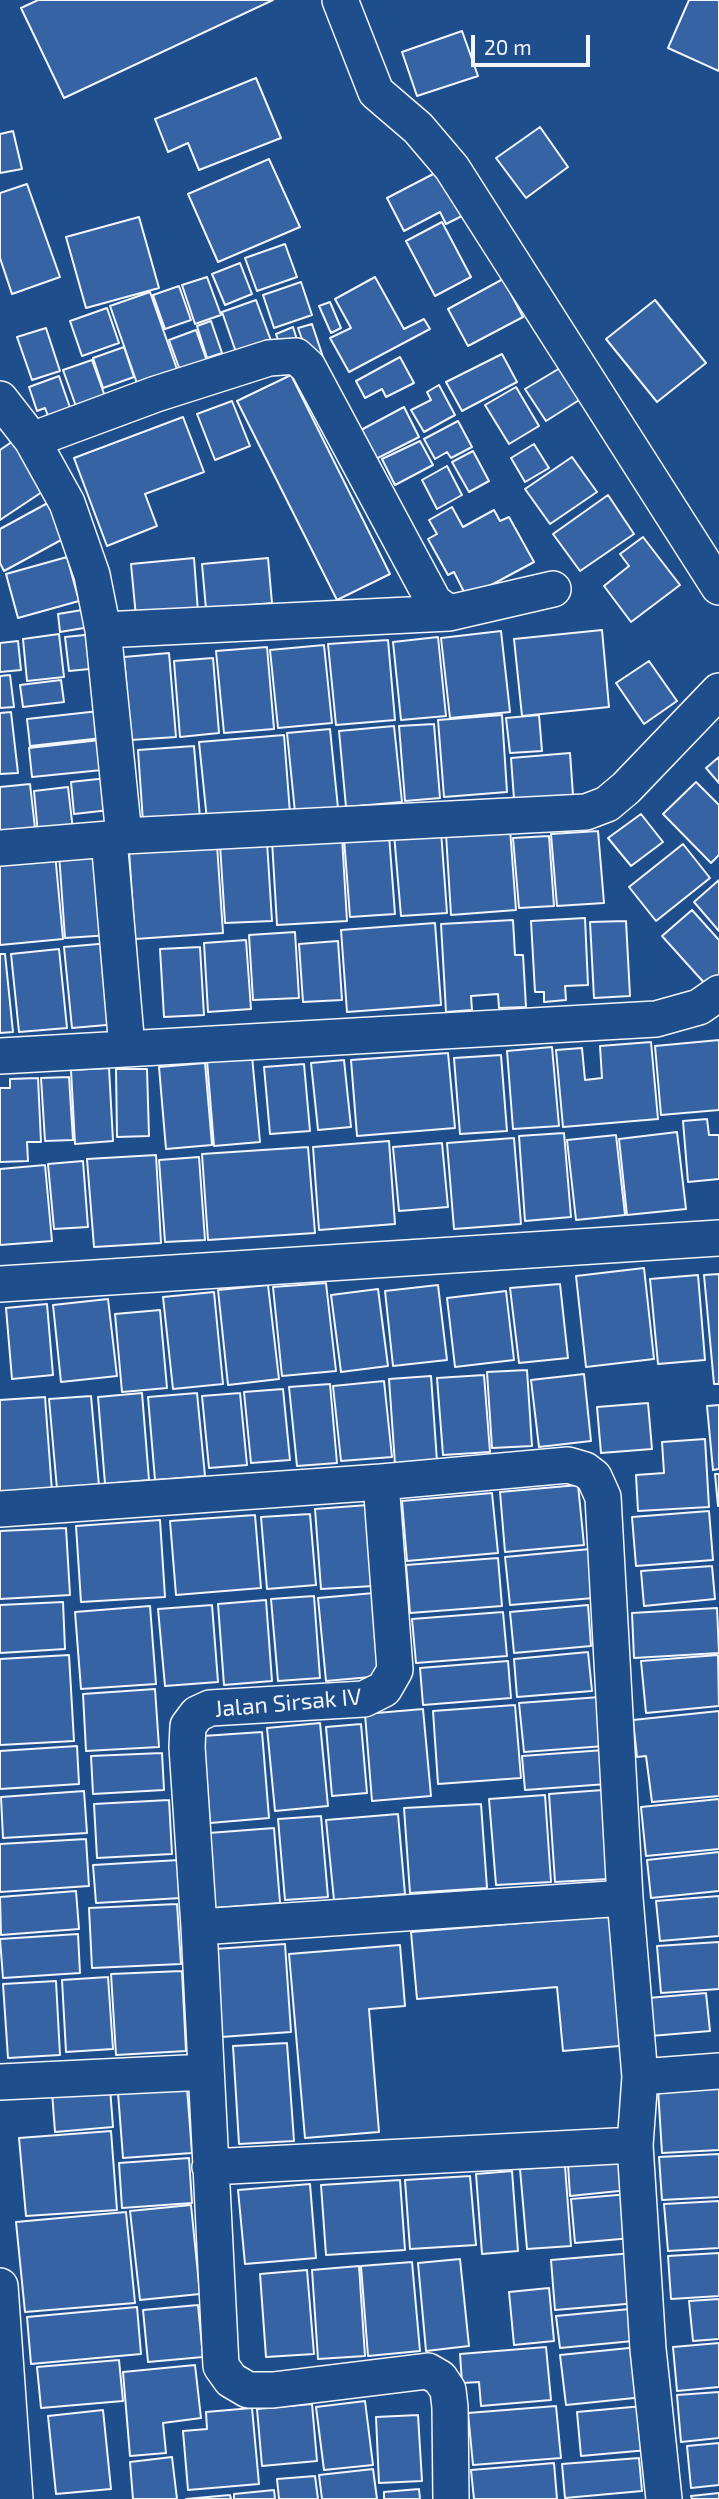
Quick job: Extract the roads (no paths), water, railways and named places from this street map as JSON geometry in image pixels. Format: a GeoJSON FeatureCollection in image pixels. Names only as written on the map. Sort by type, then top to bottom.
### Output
{"type":"FeatureCollection","features":[{"type":"Feature","properties":{"kind":"street"},"geometry":{"type":"LineString","coordinates":[[340,0],[376,92],[418,128],[452,168],[719,587]]}},
{"type":"Feature","properties":{"kind":"street"},"geometry":{"type":"LineString","coordinates":[[32,440],[156,394],[269,358],[296,356],[308,368],[434,602],[449,613]]}},
{"type":"Feature","properties":{"kind":"street"},"geometry":{"type":"LineString","coordinates":[[0,399],[32,440],[68,503],[92,575],[103,630],[127,1048]]}},
{"type":"Feature","properties":{"kind":"street"},"geometry":{"type":"LineString","coordinates":[[103,630],[449,613],[553,589]]}},
{"type":"Feature","properties":{"kind":"street"},"geometry":{"type":"LineString","coordinates":[[0,848],[117,838],[586,812],[607,804],[626,788],[719,691]]}},
{"type":"Feature","properties":{"kind":"street"},"geometry":{"type":"LineString","coordinates":[[0,1056],[656,1018],[699,1007],[719,993]]}},
{"type":"Feature","properties":{"kind":"street"},"geometry":{"type":"LineString","coordinates":[[0,1284],[719,1238]]}},
{"type":"Feature","properties":{"kind":"street"},"geometry":{"type":"LineString","coordinates":[[0,1509],[381,1482],[568,1465],[585,1470],[594,1478],[603,1497],[625,1898],[639,2077],[635,2145],[648,2349],[664,2499]]}},
{"type":"Feature","properties":{"kind":"street","name":"Jalan Sirsak IV"},"geometry":{"type":"LineString","coordinates":[[199,1927],[187,1747],[188,1726],[197,1714],[210,1708],[364,1699],[384,1689],[395,1670],[381,1482]]}},
{"type":"Feature","properties":{"kind":"street"},"geometry":{"type":"LineString","coordinates":[[451,2499],[448,2389],[440,2378],[428,2371],[273,2390],[248,2390],[232,2380],[222,2366],[199,1927],[625,1898]]}},
{"type":"Feature","properties":{"kind":"street"},"geometry":{"type":"LineString","coordinates":[[0,2082],[206,2071]]}},
{"type":"Feature","properties":{"kind":"street"},"geometry":{"type":"LineString","coordinates":[[639,2077],[719,2071]]}},
{"type":"Feature","properties":{"kind":"street"},"geometry":{"type":"LineString","coordinates":[[210,2167],[635,2145]]}},
{"type":"Feature","properties":{"kind":"street"},"geometry":{"type":"LineString","coordinates":[[0,2286],[15,2499]]}}]}
